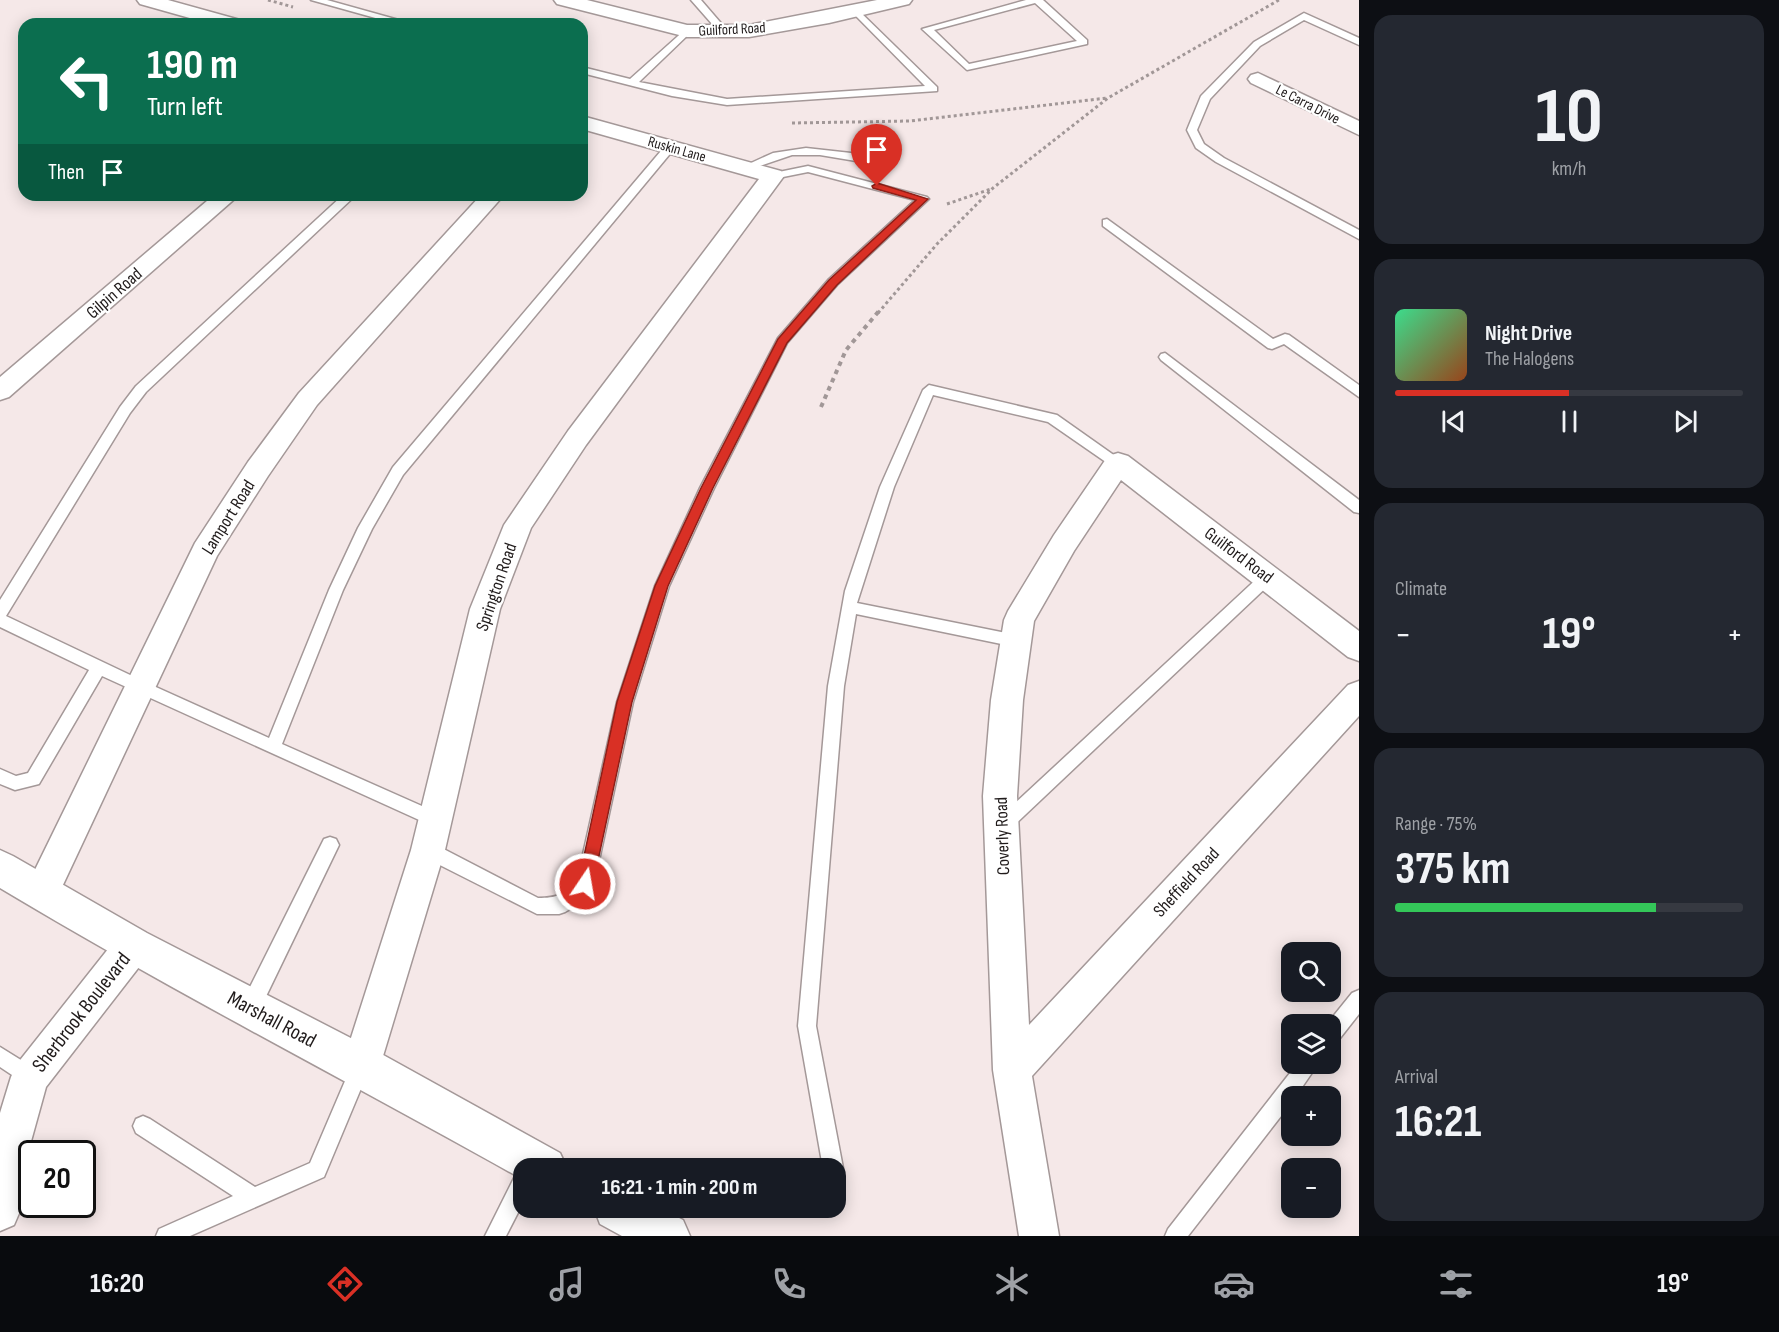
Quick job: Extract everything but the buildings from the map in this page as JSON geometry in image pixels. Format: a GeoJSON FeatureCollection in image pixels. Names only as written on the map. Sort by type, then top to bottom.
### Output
{"type":"FeatureCollection","features":[{"type":"Feature","properties":{"kind":"main road","name":"Marshall Road"},"geometry":{"type":"LineString","coordinates":[[0,868],[133,946],[362,1066],[514,1158]]}},
{"type":"Feature","properties":{"kind":"main road"},"geometry":{"type":"LineString","coordinates":[[634,1218],[667,1236]]}},
{"type":"Feature","properties":{"kind":"street"},"geometry":{"type":"LineString","coordinates":[[147,0],[212,18]]}},
{"type":"Feature","properties":{"kind":"street"},"geometry":{"type":"LineString","coordinates":[[813,0],[829,17]]}},
{"type":"Feature","properties":{"kind":"street","name":"Guilford Road"},"geometry":{"type":"LineString","coordinates":[[571,1],[687,31],[749,31],[829,17],[902,0]]}},
{"type":"Feature","properties":{"kind":"street","name":"Le Carra Drive"},"geometry":{"type":"LineString","coordinates":[[1247,73],[1359,129]]}},
{"type":"Feature","properties":{"kind":"street","name":"Ruskin Lane"},"geometry":{"type":"LineString","coordinates":[[588,124],[773,177]]}},
{"type":"Feature","properties":{"kind":"street","name":"Springton Road"},"geometry":{"type":"LineString","coordinates":[[362,1066],[428,850],[485,609],[518,525],[577,438],[773,177]]}},
{"type":"Feature","properties":{"kind":"street","name":"Gilpin Road"},"geometry":{"type":"LineString","coordinates":[[0,391],[221,201]]}},
{"type":"Feature","properties":{"kind":"street","name":"Lamport Road"},"geometry":{"type":"LineString","coordinates":[[42,892],[206,551],[258,469],[308,399],[488,201]]}},
{"type":"Feature","properties":{"kind":"street","name":"Guilford Road"},"geometry":{"type":"LineString","coordinates":[[1118,463],[1359,648]]}},
{"type":"Feature","properties":{"kind":"street","name":"Coverly Road"},"geometry":{"type":"LineString","coordinates":[[1039,1236],[1012,1070],[1000,796],[1007,700],[1019,620],[1064,543],[1118,463]]}},
{"type":"Feature","properties":{"kind":"street","name":"Sheffield Road"},"geometry":{"type":"LineString","coordinates":[[1012,1070],[1359,694]]}},
{"type":"Feature","properties":{"kind":"street","name":"Sherbrook Boulevard"},"geometry":{"type":"LineString","coordinates":[[1,1193],[5,1162],[30,1077],[133,946]]}},
{"type":"Feature","properties":{"kind":"lane"},"geometry":{"type":"LineString","coordinates":[[316,0],[385,18]]}},
{"type":"Feature","properties":{"kind":"lane"},"geometry":{"type":"LineString","coordinates":[[696,0],[723,31]]}},
{"type":"Feature","properties":{"kind":"lane"},"geometry":{"type":"LineString","coordinates":[[1037,0],[1084,42],[967,67],[927,29],[1026,3],[1037,0]]}},
{"type":"Feature","properties":{"kind":"lane"},"geometry":{"type":"LineString","coordinates":[[588,72],[699,99],[727,102],[933,89],[856,11]]}},
{"type":"Feature","properties":{"kind":"lane"},"geometry":{"type":"LineString","coordinates":[[1359,42],[1304,16],[1257,44],[1247,73],[1205,98],[1192,130],[1200,146],[1220,160],[1359,236]]}},
{"type":"Feature","properties":{"kind":"lane"},"geometry":{"type":"LineString","coordinates":[[632,83],[687,31]]}},
{"type":"Feature","properties":{"kind":"lane"},"geometry":{"type":"LineString","coordinates":[[273,747],[336,590],[365,528],[398,471],[670,147]]}},
{"type":"Feature","properties":{"kind":"lane"},"geometry":{"type":"LineString","coordinates":[[745,168],[765,157],[792,151],[810,150],[868,160]]}},
{"type":"Feature","properties":{"kind":"lane"},"geometry":{"type":"LineString","coordinates":[[773,177],[808,169],[923,199]]}},
{"type":"Feature","properties":{"kind":"lane"},"geometry":{"type":"LineString","coordinates":[[428,850],[537,906],[559,906],[576,896],[585,884],[625,702],[662,586],[707,488],[782,341],[833,282],[923,199]]}},
{"type":"Feature","properties":{"kind":"lane"},"geometry":{"type":"LineString","coordinates":[[0,613],[124,410],[141,389],[345,201]]}},
{"type":"Feature","properties":{"kind":"lane"},"geometry":{"type":"LineString","coordinates":[[1107,223],[1272,345],[1285,338],[1359,392]]}},
{"type":"Feature","properties":{"kind":"lane"},"geometry":{"type":"LineString","coordinates":[[1165,357],[1359,507]]}},
{"type":"Feature","properties":{"kind":"lane"},"geometry":{"type":"LineString","coordinates":[[831,1158],[807,1026],[836,686],[852,591],[887,487],[929,390],[1052,418],[1118,463]]}},
{"type":"Feature","properties":{"kind":"lane"},"geometry":{"type":"LineString","coordinates":[[1001,827],[1268,577]]}},
{"type":"Feature","properties":{"kind":"lane"},"geometry":{"type":"LineString","coordinates":[[849,607],[1016,640]]}},
{"type":"Feature","properties":{"kind":"lane"},"geometry":{"type":"LineString","coordinates":[[0,620],[141,688],[434,819]]}},
{"type":"Feature","properties":{"kind":"lane"},"geometry":{"type":"LineString","coordinates":[[0,776],[15,783],[33,779],[99,668]]}},
{"type":"Feature","properties":{"kind":"lane"},"geometry":{"type":"LineString","coordinates":[[250,1008],[330,845]]}},
{"type":"Feature","properties":{"kind":"lane"},"geometry":{"type":"LineString","coordinates":[[1341,1021],[1359,999]]}},
{"type":"Feature","properties":{"kind":"lane"},"geometry":{"type":"LineString","coordinates":[[0,1056],[30,1077]]}},
{"type":"Feature","properties":{"kind":"lane"},"geometry":{"type":"LineString","coordinates":[[166,1236],[317,1170],[362,1066]]}},
{"type":"Feature","properties":{"kind":"lane"},"geometry":{"type":"LineString","coordinates":[[1174,1236],[1300,1074]]}},
{"type":"Feature","properties":{"kind":"lane"},"geometry":{"type":"LineString","coordinates":[[143,1126],[254,1197]]}},
{"type":"Feature","properties":{"kind":"lane"},"geometry":{"type":"LineString","coordinates":[[495,1236],[513,1203]]}},
{"type":"Feature","properties":{"kind":"path"},"geometry":{"type":"LineString","coordinates":[[821,407],[846,350],[938,244],[993,188],[1108,98],[1279,0]]}},
{"type":"Feature","properties":{"kind":"path"},"geometry":{"type":"LineString","coordinates":[[923,199],[944,205],[993,188]]}},
{"type":"Feature","properties":{"kind":"route"},"geometry":{"type":"LineString","coordinates":[[585,884],[625,702],[662,586],[707,488],[782,341],[833,282],[923,199],[877,186]]}}]}
